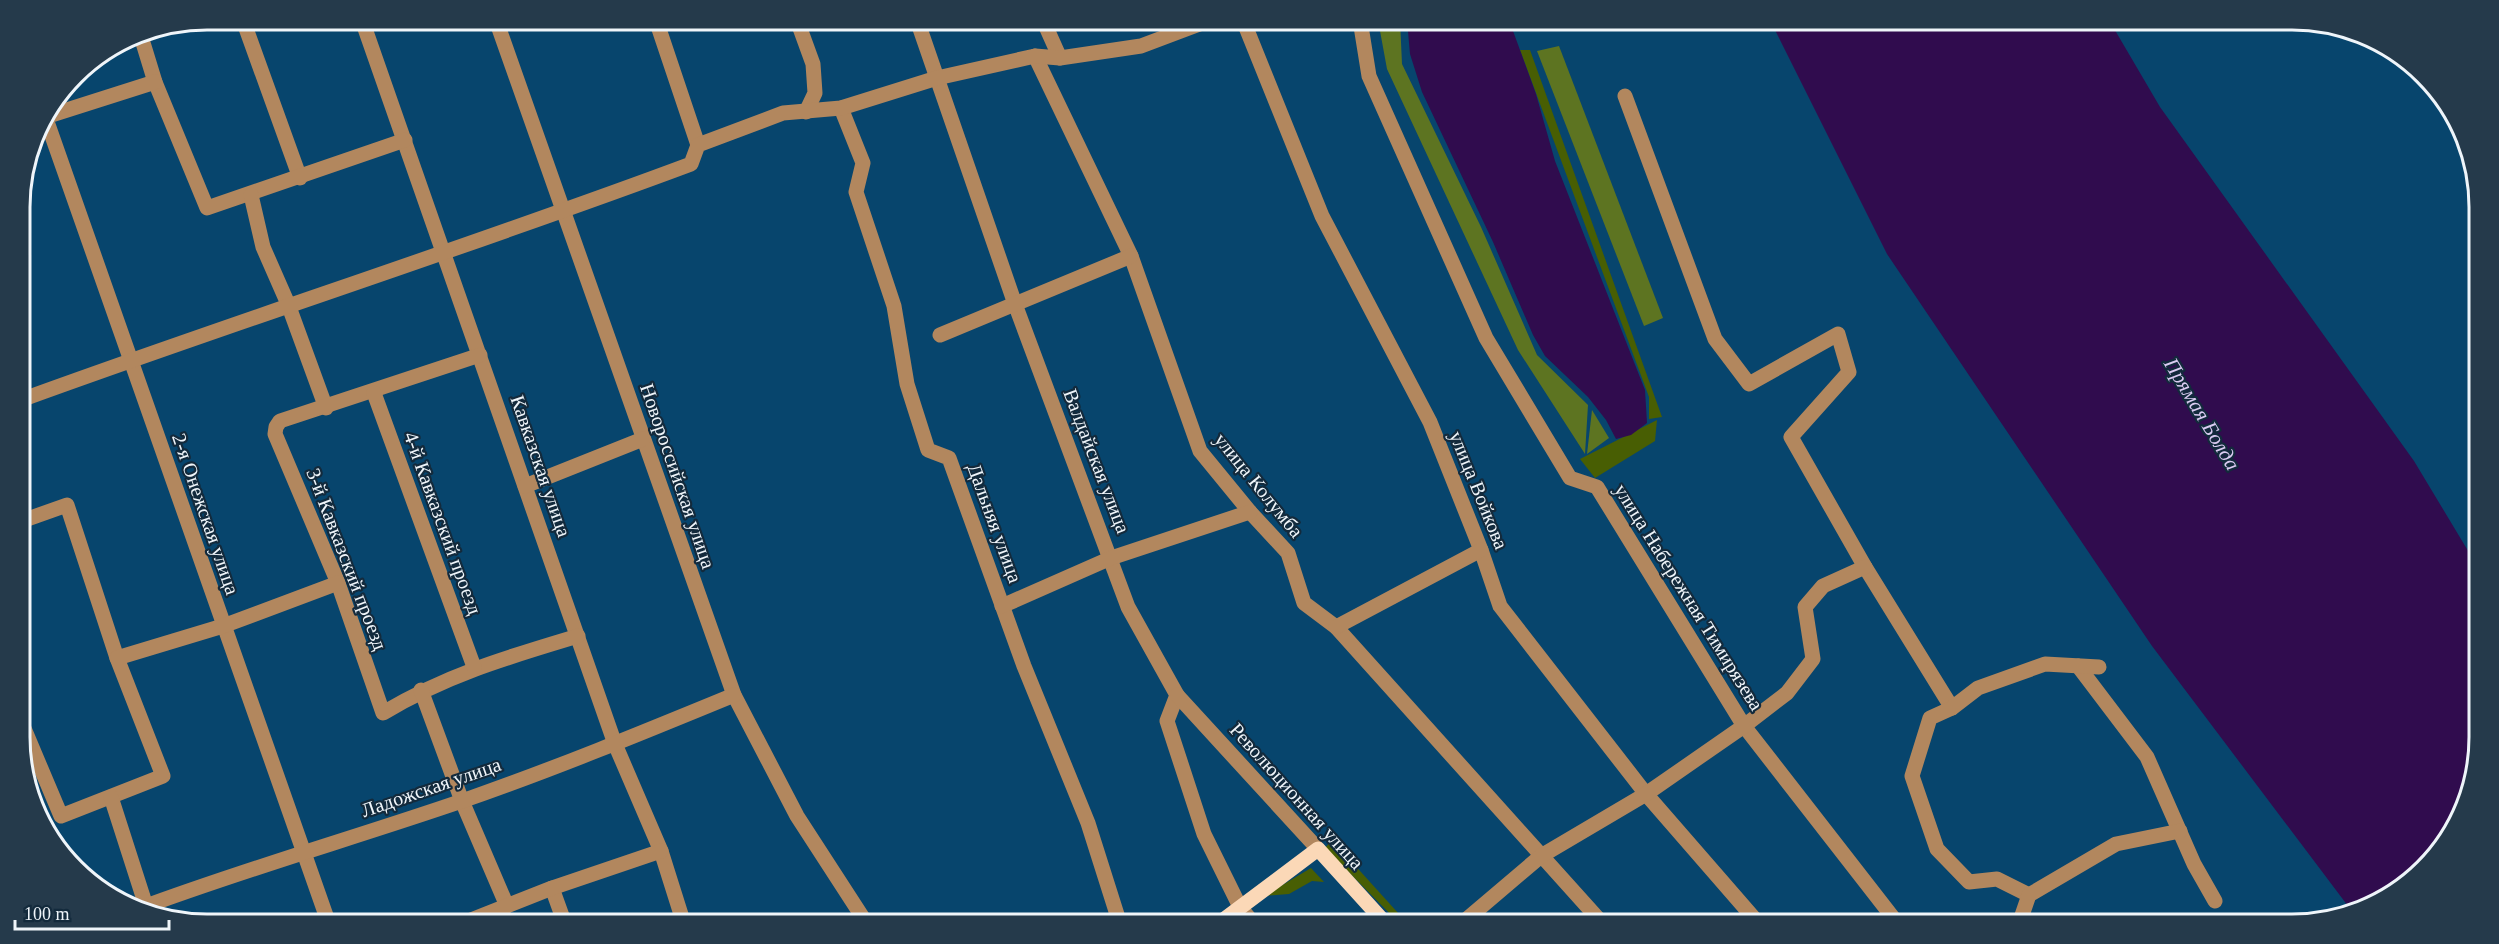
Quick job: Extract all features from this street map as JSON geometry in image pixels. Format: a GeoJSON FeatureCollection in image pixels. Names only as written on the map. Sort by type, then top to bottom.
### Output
{"type":"FeatureCollection","features":[{"type":"Feature","properties":{"kind":"main road"},"geometry":{"type":"LineString","coordinates":[[1232,914],[1318,849]]}},
{"type":"Feature","properties":{"kind":"main road","name":"Революционная улица"},"geometry":{"type":"LineString","coordinates":[[1318,849],[1377,914]]}},
{"type":"Feature","properties":{"kind":"street"},"geometry":{"type":"LineString","coordinates":[[247,30],[300,178]]}},
{"type":"Feature","properties":{"kind":"street","name":"Кавказская улица"},"geometry":{"type":"LineString","coordinates":[[366,30],[615,744],[661,851],[681,914]]}},
{"type":"Feature","properties":{"kind":"street","name":"Новороссийская улица"},"geometry":{"type":"LineString","coordinates":[[500,30],[734,695],[797,816],[861,914]]}},
{"type":"Feature","properties":{"kind":"street"},"geometry":{"type":"LineString","coordinates":[[30,397],[288,304],[564,211],[691,164],[698,145],[659,30]]}},
{"type":"Feature","properties":{"kind":"street"},"geometry":{"type":"LineString","coordinates":[[801,30],[813,64],[815,93],[807,112]]}},
{"type":"Feature","properties":{"kind":"street","name":"Валдайская улица"},"geometry":{"type":"LineString","coordinates":[[921,30],[1015,304],[1112,558],[1128,607],[1177,695]]}},
{"type":"Feature","properties":{"kind":"street"},"geometry":{"type":"LineString","coordinates":[[1047,30],[1060,58]]}},
{"type":"Feature","properties":{"kind":"street"},"geometry":{"type":"LineString","coordinates":[[698,145],[783,113],[841,108],[937,78],[1035,56],[1060,58],[1141,46],[1183,30]]}},
{"type":"Feature","properties":{"kind":"street","name":"улица Войкова"},"geometry":{"type":"LineString","coordinates":[[1247,30],[1322,216],[1430,422],[1481,550],[1500,606],[1646,794],[1750,914]]}},
{"type":"Feature","properties":{"kind":"street","name":"улица Набережная Тимирязева"},"geometry":{"type":"LineString","coordinates":[[1362,30],[1369,76],[1486,338],[1570,478],[1596,487],[1744,726],[1890,914]]}},
{"type":"Feature","properties":{"kind":"street"},"geometry":{"type":"LineString","coordinates":[[143,42],[155,82],[207,208],[405,141]]}},
{"type":"Feature","properties":{"kind":"street","name":"улица Колумба"},"geometry":{"type":"LineString","coordinates":[[1035,56],[1131,256],[1200,451],[1250,513],[1288,553],[1304,603],[1336,627],[1594,914]]}},
{"type":"Feature","properties":{"kind":"street"},"geometry":{"type":"LineString","coordinates":[[54,118],[155,82]]}},
{"type":"Feature","properties":{"kind":"street"},"geometry":{"type":"LineString","coordinates":[[1625,96],[1715,339],[1749,384],[1838,334],[1849,372],[1791,437],[1865,567],[1952,708]]}},
{"type":"Feature","properties":{"kind":"street","name":"Дальняя улица"},"geometry":{"type":"LineString","coordinates":[[841,108],[863,163],[856,192],[894,306],[907,384],[928,450],[949,458],[1024,666],[1088,823],[1117,914]]}},
{"type":"Feature","properties":{"kind":"street","name":"2-я Онежская улица"},"geometry":{"type":"LineString","coordinates":[[47,131],[325,914]]}},
{"type":"Feature","properties":{"kind":"street"},"geometry":{"type":"LineString","coordinates":[[251,195],[263,247],[288,304],[326,408]]}},
{"type":"Feature","properties":{"kind":"street"},"geometry":{"type":"LineString","coordinates":[[940,335],[1131,256]]}},
{"type":"Feature","properties":{"kind":"street","name":"3-й Кавказский проезд"},"geometry":{"type":"LineString","coordinates":[[480,356],[374,393],[280,421],[275,434],[338,582],[383,713],[421,690],[474,668],[578,636]]}},
{"type":"Feature","properties":{"kind":"street","name":"4-й Кавказский проезд"},"geometry":{"type":"LineString","coordinates":[[374,393],[474,668]]}},
{"type":"Feature","properties":{"kind":"street"},"geometry":{"type":"LineString","coordinates":[[525,486],[643,439]]}},
{"type":"Feature","properties":{"kind":"street"},"geometry":{"type":"LineString","coordinates":[[30,518],[67,505],[117,658],[163,777],[61,816],[31,744]]}},
{"type":"Feature","properties":{"kind":"street"},"geometry":{"type":"LineString","coordinates":[[1002,606],[1112,558],[1250,513]]}},
{"type":"Feature","properties":{"kind":"street"},"geometry":{"type":"LineString","coordinates":[[1336,627],[1481,550]]}},
{"type":"Feature","properties":{"kind":"street"},"geometry":{"type":"LineString","coordinates":[[1472,914],[1540,855],[1646,794],[1787,693],[1813,659],[1805,607],[1823,586],[1865,567]]}},
{"type":"Feature","properties":{"kind":"street"},"geometry":{"type":"LineString","coordinates":[[117,658],[223,626],[338,582]]}},
{"type":"Feature","properties":{"kind":"street"},"geometry":{"type":"LineString","coordinates":[[2029,895],[1997,879],[1969,882],[1937,849],[1912,776],[1930,718],[1952,708],[1978,688],[2045,664],[2099,666]]}},
{"type":"Feature","properties":{"kind":"street"},"geometry":{"type":"LineString","coordinates":[[2078,666],[2147,757],[2215,902]]}},
{"type":"Feature","properties":{"kind":"street"},"geometry":{"type":"LineString","coordinates":[[421,690],[462,801],[507,906]]}},
{"type":"Feature","properties":{"kind":"street","name":"Ладожская улица"},"geometry":{"type":"LineString","coordinates":[[150,905],[302,852],[462,801],[615,744],[734,695]]}},
{"type":"Feature","properties":{"kind":"street"},"geometry":{"type":"LineString","coordinates":[[1177,695],[1167,721],[1204,834],[1240,908],[1245,914]]}},
{"type":"Feature","properties":{"kind":"street","name":"Революционная улица"},"geometry":{"type":"LineString","coordinates":[[1177,695],[1318,849]]}},
{"type":"Feature","properties":{"kind":"street"},"geometry":{"type":"LineString","coordinates":[[111,797],[140,901]]}},
{"type":"Feature","properties":{"kind":"street"},"geometry":{"type":"LineString","coordinates":[[2022,914],[2029,895],[2116,844],[2180,831]]}},
{"type":"Feature","properties":{"kind":"street"},"geometry":{"type":"LineString","coordinates":[[486,914],[552,888],[661,851]]}},
{"type":"Feature","properties":{"kind":"street"},"geometry":{"type":"LineString","coordinates":[[552,888],[561,914]]}},
{"type":"Feature","properties":{"kind":"green space"},"geometry":{"type":"Polygon","coordinates":[[[1380,30],[1400,30],[1402,64],[1481,227],[1537,355],[1588,405],[1585,454],[1518,350],[1387,69],[1380,30]]]}},
{"type":"Feature","properties":{"kind":"green space"},"geometry":{"type":"Polygon","coordinates":[[[1559,46],[1663,318],[1644,326],[1537,51],[1559,46]]]}},
{"type":"Feature","properties":{"kind":"green space"},"geometry":{"type":"Polygon","coordinates":[[[1520,50],[1530,50],[1662,417],[1649,419],[1649,397],[1520,50]]]}},
{"type":"Feature","properties":{"kind":"green space"},"geometry":{"type":"Polygon","coordinates":[[[1592,410],[1609,438],[1587,454],[1592,410]]]}},
{"type":"Feature","properties":{"kind":"green space"},"geometry":{"type":"Polygon","coordinates":[[[1657,420],[1655,441],[1595,478],[1580,459],[1657,420]]]}},
{"type":"Feature","properties":{"kind":"green space"},"geometry":{"type":"Polygon","coordinates":[[[1332,840],[1399,914],[1390,914],[1325,848],[1332,840]]]}},
{"type":"Feature","properties":{"kind":"green space"},"geometry":{"type":"Polygon","coordinates":[[[1311,868],[1324,882],[1312,881],[1289,894],[1264,896],[1311,868]]]}},
{"type":"Feature","properties":{"kind":"water"},"geometry":{"type":"Polygon","coordinates":[[[1408,30],[1513,30],[1536,94],[1555,161],[1645,390],[1647,423],[1631,435],[1616,439],[1606,420],[1588,397],[1545,356],[1533,335],[1493,242],[1422,92],[1410,54],[1408,30]]]}},
{"type":"Feature","properties":{"kind":"water","name":"Прямая Болда"},"geometry":{"type":"Polygon","coordinates":[[[1775,30],[2115,30],[2160,107],[2414,461],[2469,552],[2469,749],[2466,772],[2451,815],[2425,854],[2409,870],[2381,890],[2348,905],[2152,646],[1887,254],[1775,30]]]}}]}
